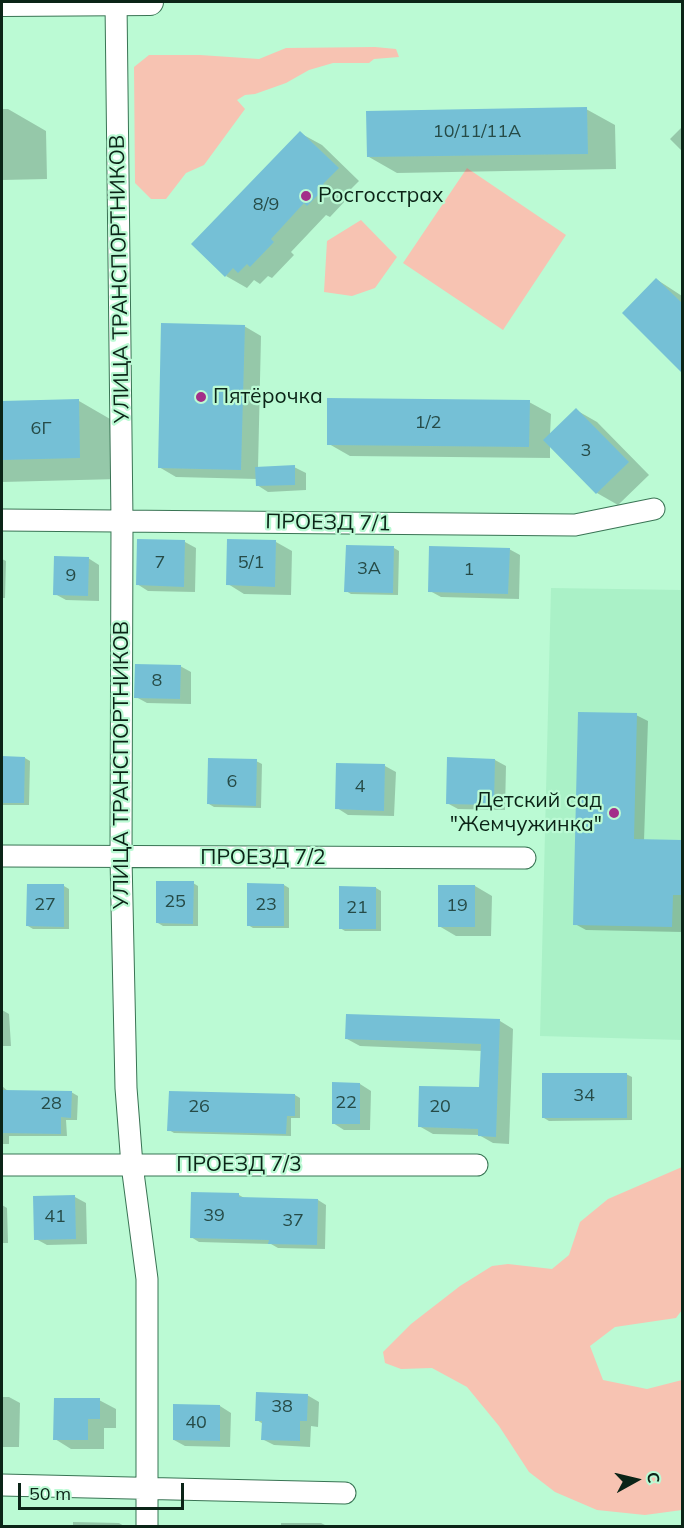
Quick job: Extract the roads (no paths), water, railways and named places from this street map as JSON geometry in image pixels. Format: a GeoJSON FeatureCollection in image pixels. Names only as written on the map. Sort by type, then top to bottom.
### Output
{"type":"FeatureCollection","features":[{"type":"Feature","properties":{"kind":"street","name":"УЛИЦА ТРАНСПОРТНИКОВ"},"geometry":{"type":"LineString","coordinates":[[116,2],[122,521],[121,858],[126,1088],[132,1165],[147,1279],[147,1527]]}},
{"type":"Feature","properties":{"kind":"street"},"geometry":{"type":"LineString","coordinates":[[2,3],[150,2]]}},
{"type":"Feature","properties":{"kind":"street","name":"ПРОЕЗД 7/1"},"geometry":{"type":"LineString","coordinates":[[2,520],[575,525],[654,509]]}},
{"type":"Feature","properties":{"kind":"street","name":"ПРОЕЗД 7/2"},"geometry":{"type":"LineString","coordinates":[[2,856],[525,858]]}},
{"type":"Feature","properties":{"kind":"street","name":"ПРОЕЗД 7/3"},"geometry":{"type":"LineString","coordinates":[[2,1165],[477,1165]]}},
{"type":"Feature","properties":{"kind":"street"},"geometry":{"type":"LineString","coordinates":[[2,1485],[345,1493]]}},
{"type":"Feature","properties":{"kind":"place","name":"Росгосстрах"},"geometry":{"type":"Point","coordinates":[306,196]}},
{"type":"Feature","properties":{"kind":"place","name":"Пятёрочка"},"geometry":{"type":"Point","coordinates":[201,397]}},
{"type":"Feature","properties":{"kind":"place","name":"Детский сад \"Жемчужинка\""},"geometry":{"type":"Point","coordinates":[614,813]}}]}
